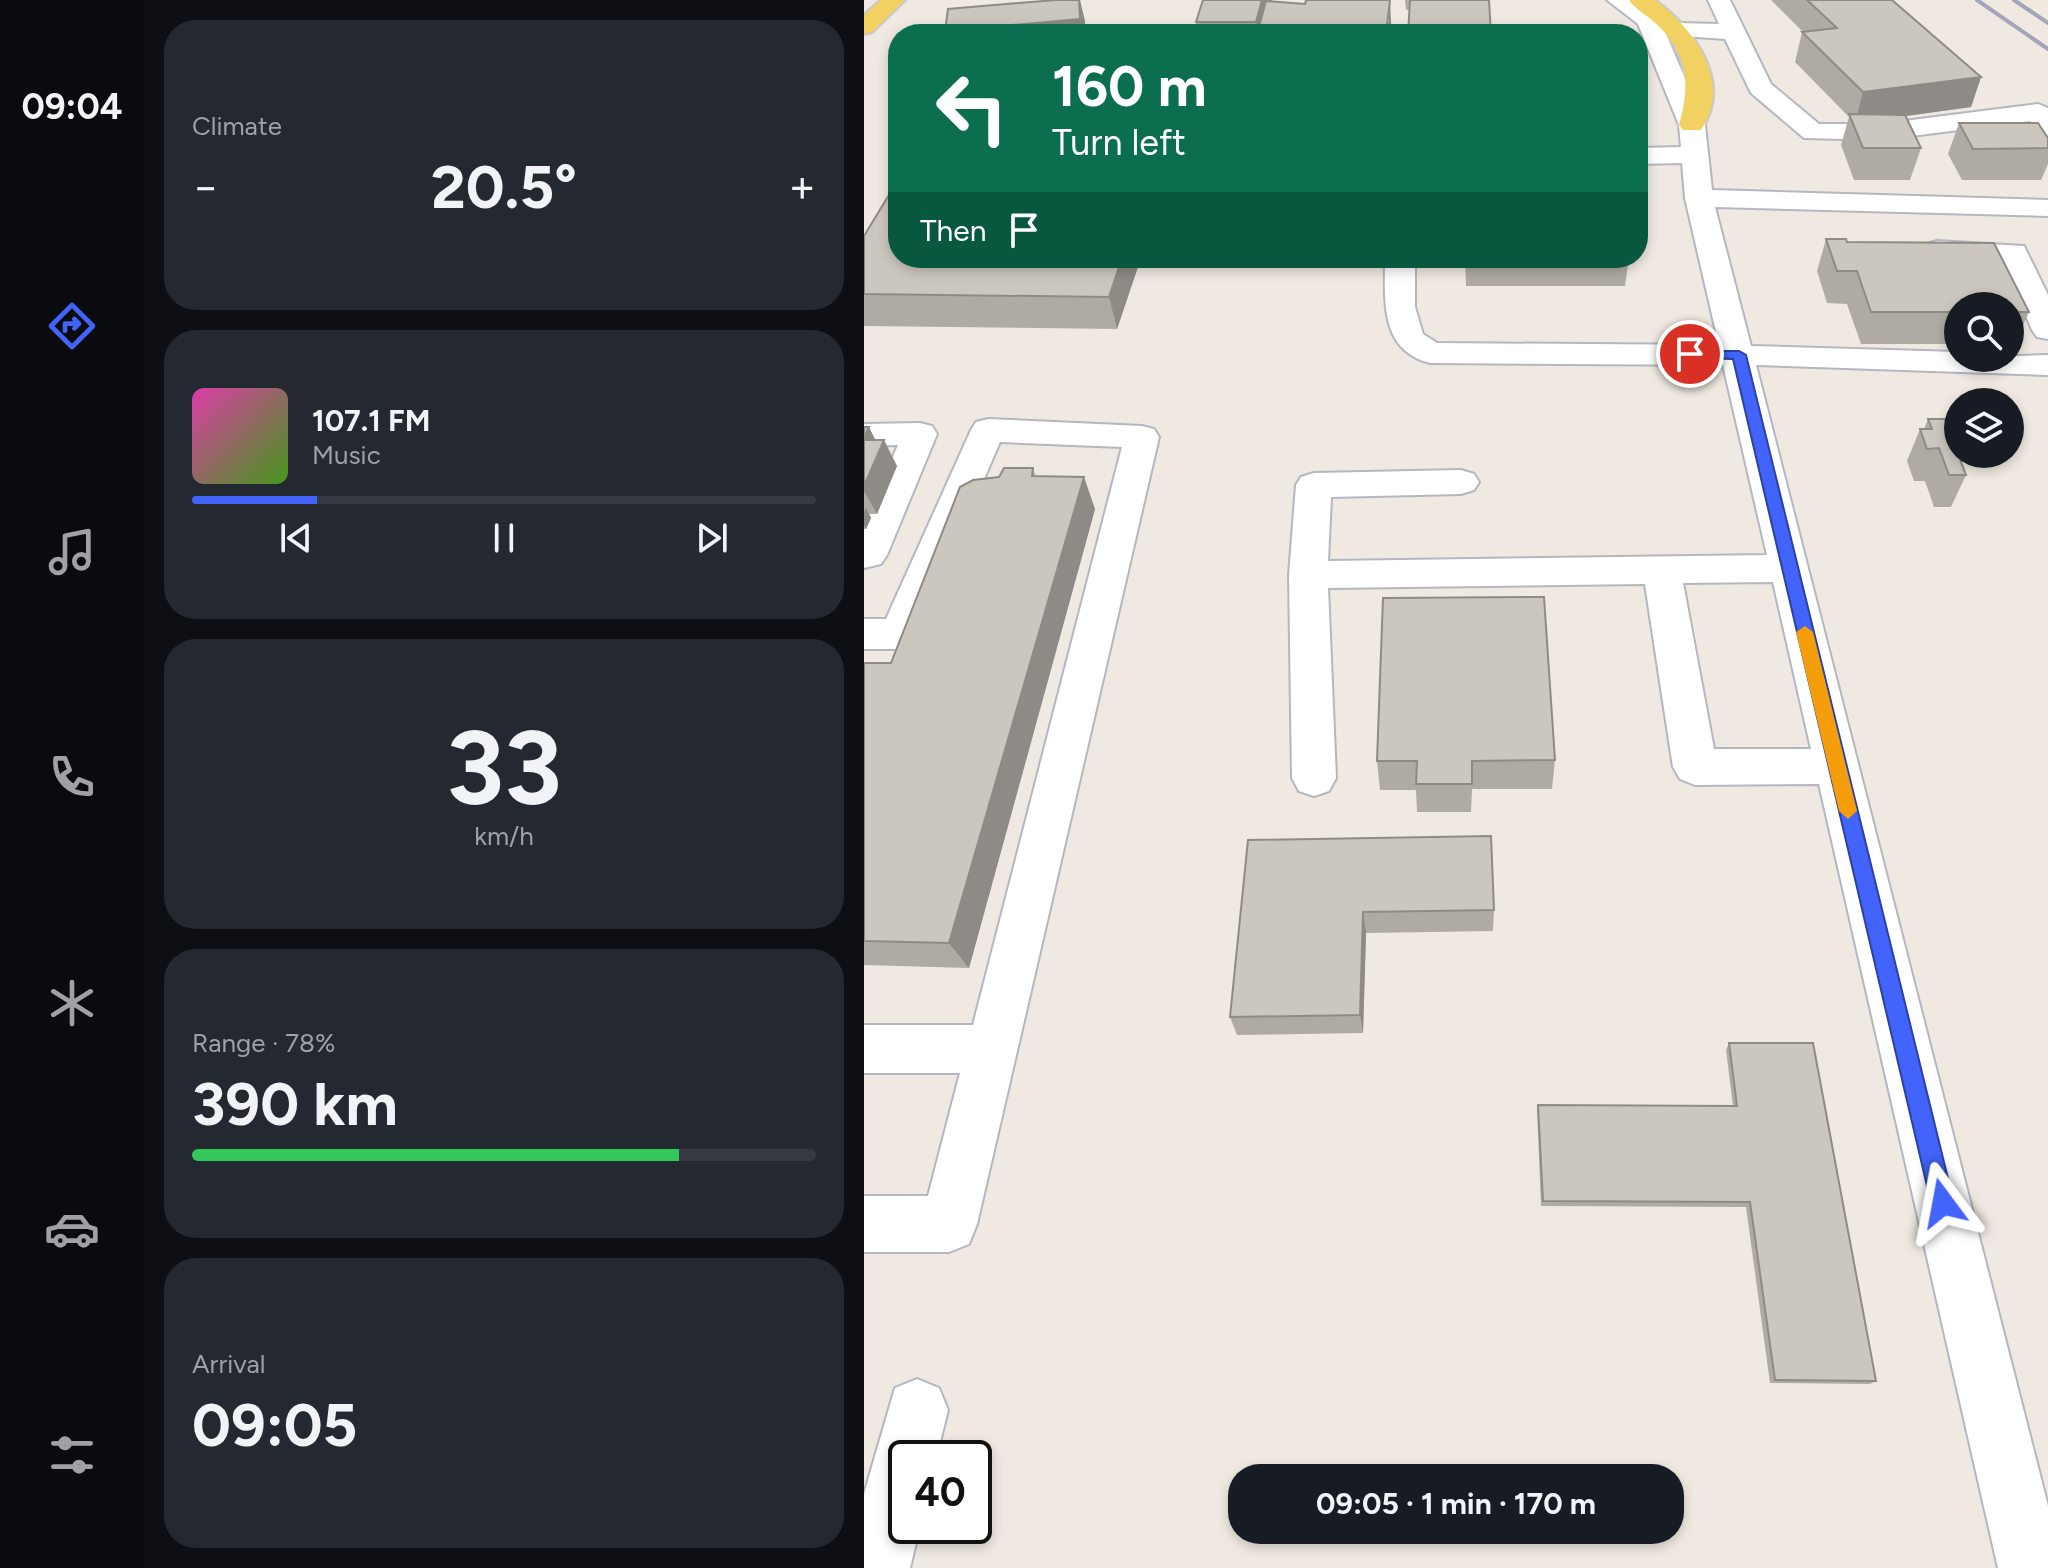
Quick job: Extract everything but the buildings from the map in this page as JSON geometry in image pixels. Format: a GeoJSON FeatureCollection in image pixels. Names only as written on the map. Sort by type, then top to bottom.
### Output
{"type":"FeatureCollection","features":[{"type":"Feature","properties":{"kind":"main road"},"geometry":{"type":"LineString","coordinates":[[864,27],[894,0]]}},
{"type":"Feature","properties":{"kind":"main road"},"geometry":{"type":"LineString","coordinates":[[1640,0],[1677,30],[1701,84],[1696,159]]}},
{"type":"Feature","properties":{"kind":"street"},"geometry":{"type":"LineString","coordinates":[[1618,0],[1648,20],[1696,159],[1789,568],[2031,1568]]}},
{"type":"Feature","properties":{"kind":"street"},"geometry":{"type":"LineString","coordinates":[[1719,0],[1760,88],[1813,132],[1836,202]]}},
{"type":"Feature","properties":{"kind":"street"},"geometry":{"type":"LineString","coordinates":[[1677,30],[1737,39]]}},
{"type":"Feature","properties":{"kind":"street"},"geometry":{"type":"LineString","coordinates":[[1693,62],[1704,50],[1737,39]]}},
{"type":"Feature","properties":{"kind":"street"},"geometry":{"type":"LineString","coordinates":[[1813,132],[1880,132],[2038,112],[2048,128]]}},
{"type":"Feature","properties":{"kind":"street"},"geometry":{"type":"LineString","coordinates":[[1648,157],[1696,159],[1836,202],[2048,208]]}},
{"type":"Feature","properties":{"kind":"street"},"geometry":{"type":"LineString","coordinates":[[1907,250],[2048,251]]}},
{"type":"Feature","properties":{"kind":"street"},"geometry":{"type":"LineString","coordinates":[[2014,252],[2048,330]]}},
{"type":"Feature","properties":{"kind":"street"},"geometry":{"type":"LineString","coordinates":[[1400,268],[1400,307],[1408,338],[1430,353],[1739,355],[2048,365]]}},
{"type":"Feature","properties":{"kind":"street"},"geometry":{"type":"LineString","coordinates":[[864,634],[899,634],[988,430],[1142,437],[949,1224],[864,1224]]}},
{"type":"Feature","properties":{"kind":"street"},"geometry":{"type":"LineString","coordinates":[[864,435],[920,434],[868,555],[864,555]]}},
{"type":"Feature","properties":{"kind":"street"},"geometry":{"type":"LineString","coordinates":[[1314,778],[1308,575],[1314,485],[1461,482]]}},
{"type":"Feature","properties":{"kind":"street"},"geometry":{"type":"LineString","coordinates":[[1308,575],[1789,568]]}},
{"type":"Feature","properties":{"kind":"street"},"geometry":{"type":"LineString","coordinates":[[1662,570],[1695,767],[1837,766]]}},
{"type":"Feature","properties":{"kind":"street"},"geometry":{"type":"LineString","coordinates":[[864,1049],[992,1049]]}},
{"type":"Feature","properties":{"kind":"street"},"geometry":{"type":"LineString","coordinates":[[877,1568],[917,1410]]}},
{"type":"Feature","properties":{"kind":"railway"},"geometry":{"type":"LineString","coordinates":[[1977,0],[2048,49]]}},
{"type":"Feature","properties":{"kind":"railway"},"geometry":{"type":"LineString","coordinates":[[2014,0],[2048,23]]}},
{"type":"Feature","properties":{"kind":"slow traffic"},"geometry":{"type":"LineString","coordinates":[[1805,632],[1848,811]]}},
{"type":"Feature","properties":{"kind":"route"},"geometry":{"type":"LineString","coordinates":[[1690,354],[1739,355],[1943,1203]]}}]}
